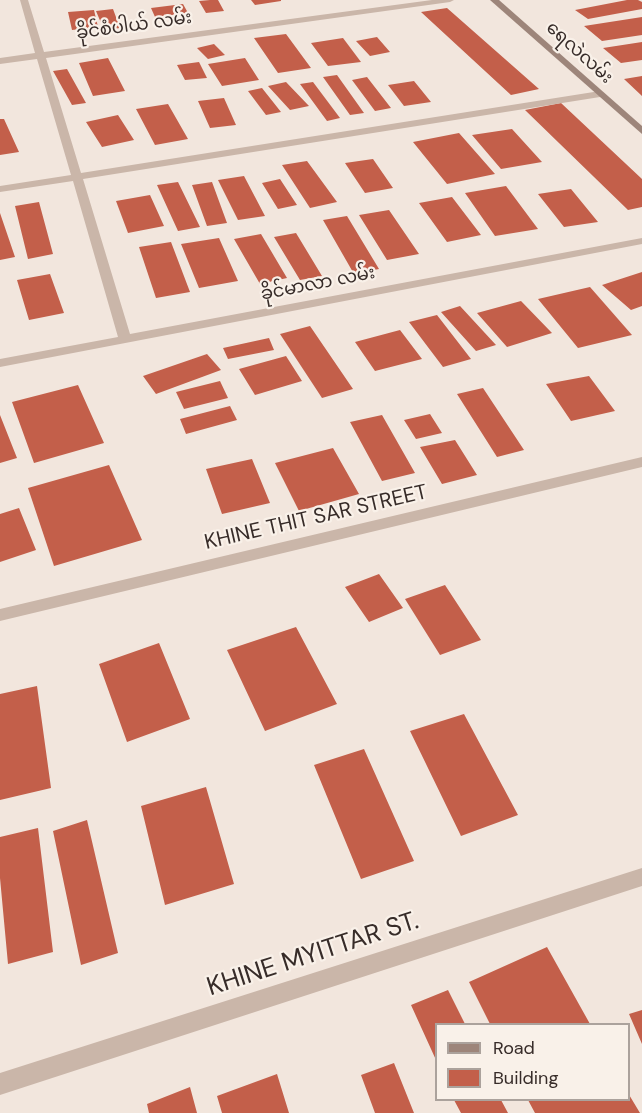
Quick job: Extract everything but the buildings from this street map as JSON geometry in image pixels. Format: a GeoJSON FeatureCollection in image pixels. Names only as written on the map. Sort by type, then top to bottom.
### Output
{"type":"FeatureCollection","features":[{"type":"Feature","properties":{"kind":"main road","name":"ရေလဲလမ်း"},"geometry":{"type":"LineString","coordinates":[[494,0],[642,131]]}},
{"type":"Feature","properties":{"kind":"street"},"geometry":{"type":"LineString","coordinates":[[24,0],[125,339]]}},
{"type":"Feature","properties":{"kind":"street","name":"ခိုင်စံပါယ် လမ်း"},"geometry":{"type":"LineString","coordinates":[[0,61],[450,0]]}},
{"type":"Feature","properties":{"kind":"street"},"geometry":{"type":"LineString","coordinates":[[0,189],[600,94]]}},
{"type":"Feature","properties":{"kind":"street","name":"ခိုင်မာလာ လမ်း"},"geometry":{"type":"LineString","coordinates":[[0,363],[642,241]]}},
{"type":"Feature","properties":{"kind":"street","name":"KHINE THIT SAR STREET"},"geometry":{"type":"LineString","coordinates":[[0,615],[642,462]]}},
{"type":"Feature","properties":{"kind":"street","name":"KHINE MYITTAR ST."},"geometry":{"type":"LineString","coordinates":[[0,1084],[642,877]]}}]}
